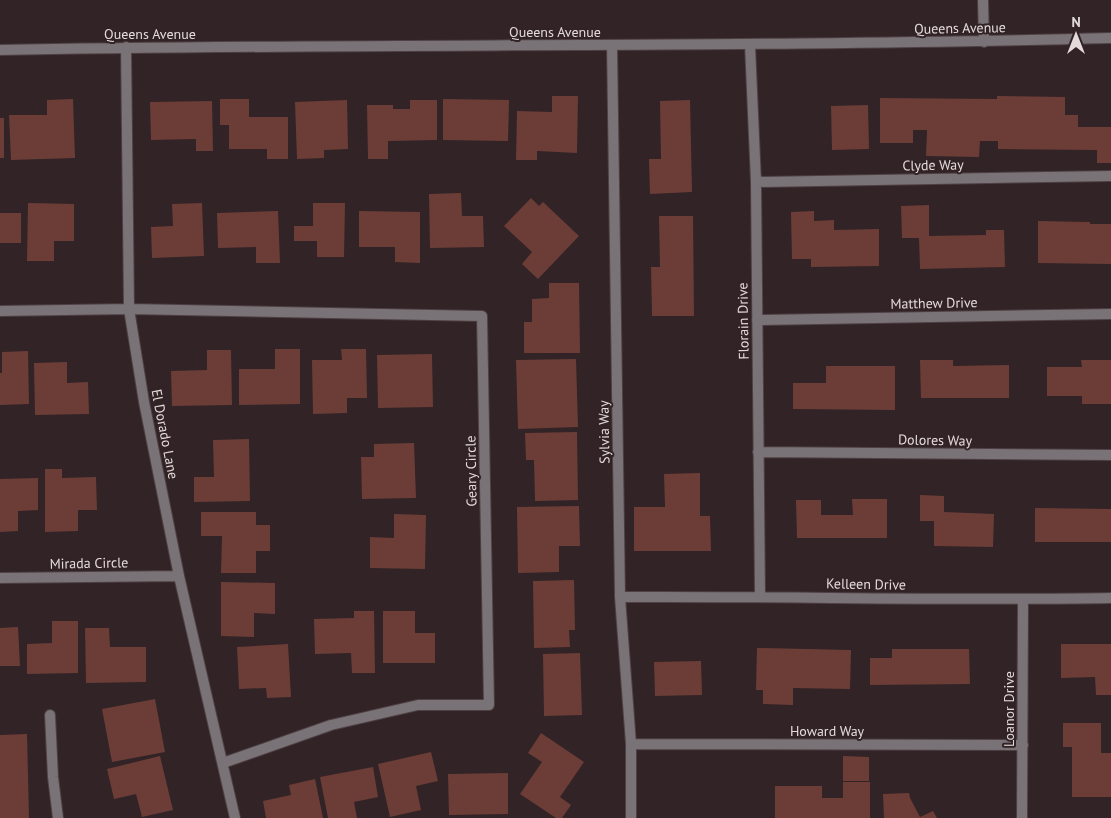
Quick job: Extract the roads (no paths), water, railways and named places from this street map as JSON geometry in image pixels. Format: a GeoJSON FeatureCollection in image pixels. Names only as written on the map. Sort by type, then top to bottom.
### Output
{"type":"FeatureCollection","features":[{"type":"Feature","properties":{"kind":"street"},"geometry":{"type":"LineString","coordinates":[[983,0],[984,42]]}},
{"type":"Feature","properties":{"kind":"street","name":"Queens Avenue"},"geometry":{"type":"LineString","coordinates":[[0,50],[750,45],[984,42],[1111,38]]}},
{"type":"Feature","properties":{"kind":"street","name":"Sylvia Way"},"geometry":{"type":"LineString","coordinates":[[612,45],[620,597],[632,744],[631,818]]}},
{"type":"Feature","properties":{"kind":"street","name":"Florain Drive"},"geometry":{"type":"LineString","coordinates":[[750,45],[756,182],[760,596]]}},
{"type":"Feature","properties":{"kind":"street","name":"El Dorado Lane"},"geometry":{"type":"LineString","coordinates":[[126,48],[128,309],[144,402],[179,576],[224,763],[235,818]]}},
{"type":"Feature","properties":{"kind":"street","name":"Clyde Way"},"geometry":{"type":"LineString","coordinates":[[756,182],[1111,176]]}},
{"type":"Feature","properties":{"kind":"street"},"geometry":{"type":"LineString","coordinates":[[0,311],[128,309]]}},
{"type":"Feature","properties":{"kind":"street","name":"Geary Circle"},"geometry":{"type":"LineString","coordinates":[[128,309],[482,316],[489,705],[418,705],[331,725],[224,763]]}},
{"type":"Feature","properties":{"kind":"street","name":"Matthew Drive"},"geometry":{"type":"LineString","coordinates":[[757,320],[1111,314]]}},
{"type":"Feature","properties":{"kind":"street","name":"Dolores Way"},"geometry":{"type":"LineString","coordinates":[[758,452],[1111,455]]}},
{"type":"Feature","properties":{"kind":"street","name":"Mirada Circle"},"geometry":{"type":"LineString","coordinates":[[0,578],[179,576]]}},
{"type":"Feature","properties":{"kind":"street","name":"Kelleen Drive"},"geometry":{"type":"LineString","coordinates":[[620,597],[1111,598]]}},
{"type":"Feature","properties":{"kind":"street","name":"Loanor Drive"},"geometry":{"type":"LineString","coordinates":[[1022,599],[1022,818]]}},
{"type":"Feature","properties":{"kind":"street"},"geometry":{"type":"LineString","coordinates":[[50,715],[53,777],[58,818]]}},
{"type":"Feature","properties":{"kind":"street","name":"Howard Way"},"geometry":{"type":"LineString","coordinates":[[632,744],[1022,745]]}}]}
